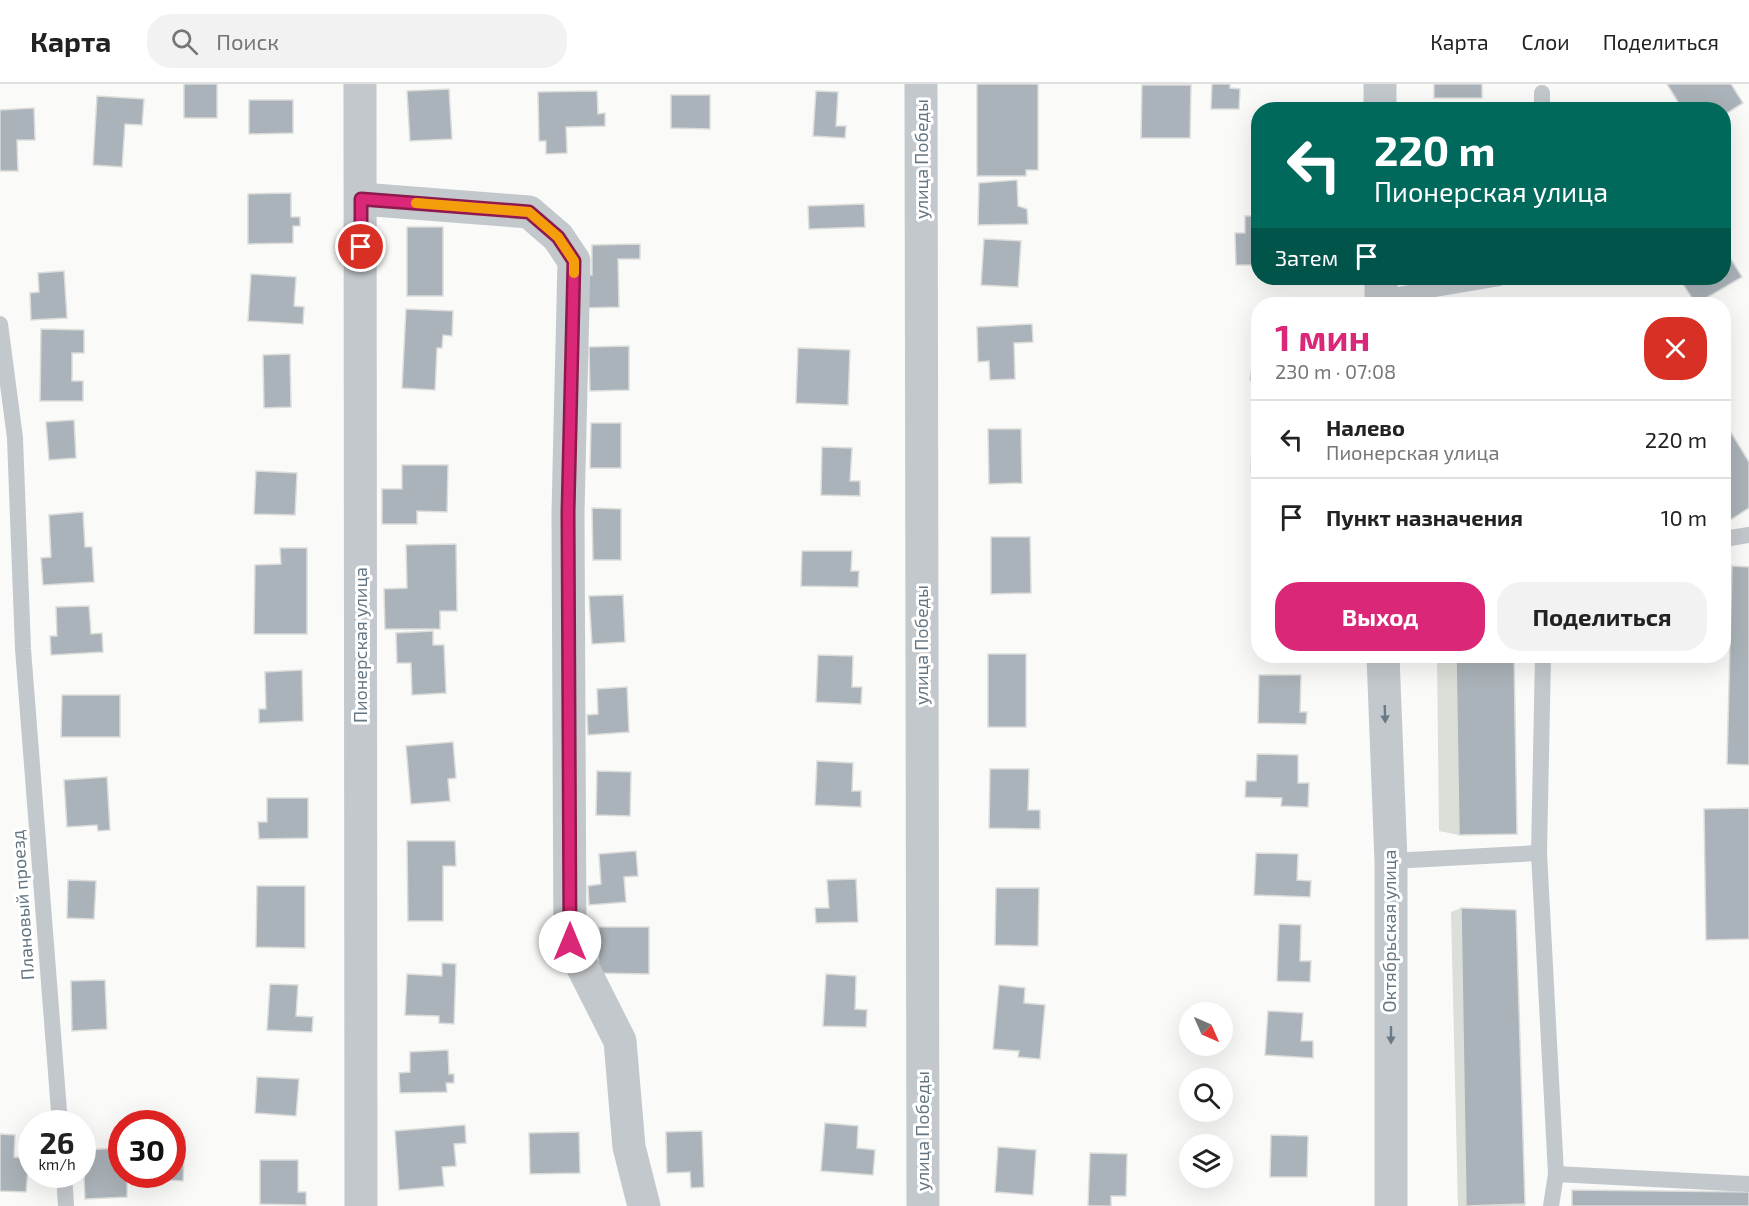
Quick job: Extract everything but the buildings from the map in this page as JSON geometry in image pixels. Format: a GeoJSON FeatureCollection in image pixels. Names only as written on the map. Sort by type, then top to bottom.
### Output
{"type":"FeatureCollection","features":[{"type":"Feature","properties":{"kind":"street","name":"Пионерская улица"},"geometry":{"type":"LineString","coordinates":[[360,84],[361,1206]]}},
{"type":"Feature","properties":{"kind":"street","name":"улица Победы"},"geometry":{"type":"LineString","coordinates":[[921,84],[923,1206]]}},
{"type":"Feature","properties":{"kind":"street"},"geometry":{"type":"LineString","coordinates":[[1380,84],[1380,102]]}},
{"type":"Feature","properties":{"kind":"street"},"geometry":{"type":"LineString","coordinates":[[361,199],[529,212],[558,237],[574,261],[568,512],[570,942],[620,1041],[629,1147],[644,1206]]}},
{"type":"Feature","properties":{"kind":"street","name":"Октябрьская улица"},"geometry":{"type":"LineString","coordinates":[[1383,663],[1391,861],[1391,1206]]}},
{"type":"Feature","properties":{"kind":"lane"},"geometry":{"type":"LineString","coordinates":[[1381,293],[1444,285]]}},
{"type":"Feature","properties":{"kind":"lane","name":"Плановый проезд"},"geometry":{"type":"LineString","coordinates":[[0,324],[15,438],[23,649],[59,1110]]}},
{"type":"Feature","properties":{"kind":"lane"},"geometry":{"type":"LineString","coordinates":[[1731,538],[1749,535]]}},
{"type":"Feature","properties":{"kind":"lane"},"geometry":{"type":"LineString","coordinates":[[1544,663],[1539,853],[1556,1174],[1551,1206]]}},
{"type":"Feature","properties":{"kind":"lane"},"geometry":{"type":"LineString","coordinates":[[1391,861],[1539,853]]}},
{"type":"Feature","properties":{"kind":"lane"},"geometry":{"type":"LineString","coordinates":[[1556,1174],[1749,1184]]}},
{"type":"Feature","properties":{"kind":"lane"},"geometry":{"type":"LineString","coordinates":[[65,1188],[66,1206]]}},
{"type":"Feature","properties":{"kind":"shaded area"},"geometry":{"type":"Polygon","coordinates":[[[1437,663],[1456,663],[1459,835],[1439,831],[1437,663]]]}},
{"type":"Feature","properties":{"kind":"shaded area"},"geometry":{"type":"Polygon","coordinates":[[[1461,908],[1467,1206],[1458,1206],[1451,912],[1461,908]]]}},
{"type":"Feature","properties":{"kind":"shaded area"},"geometry":{"type":"Polygon","coordinates":[[[1525,1204],[1525,1206],[1467,1206],[1525,1204]]]}},
{"type":"Feature","properties":{"kind":"slow traffic"},"geometry":{"type":"LineString","coordinates":[[416,203],[529,212],[558,237],[574,261],[574,273]]}},
{"type":"Feature","properties":{"kind":"route"},"geometry":{"type":"LineString","coordinates":[[361,247],[361,199],[529,212],[558,237],[574,261],[568,512],[570,942]]}}]}
